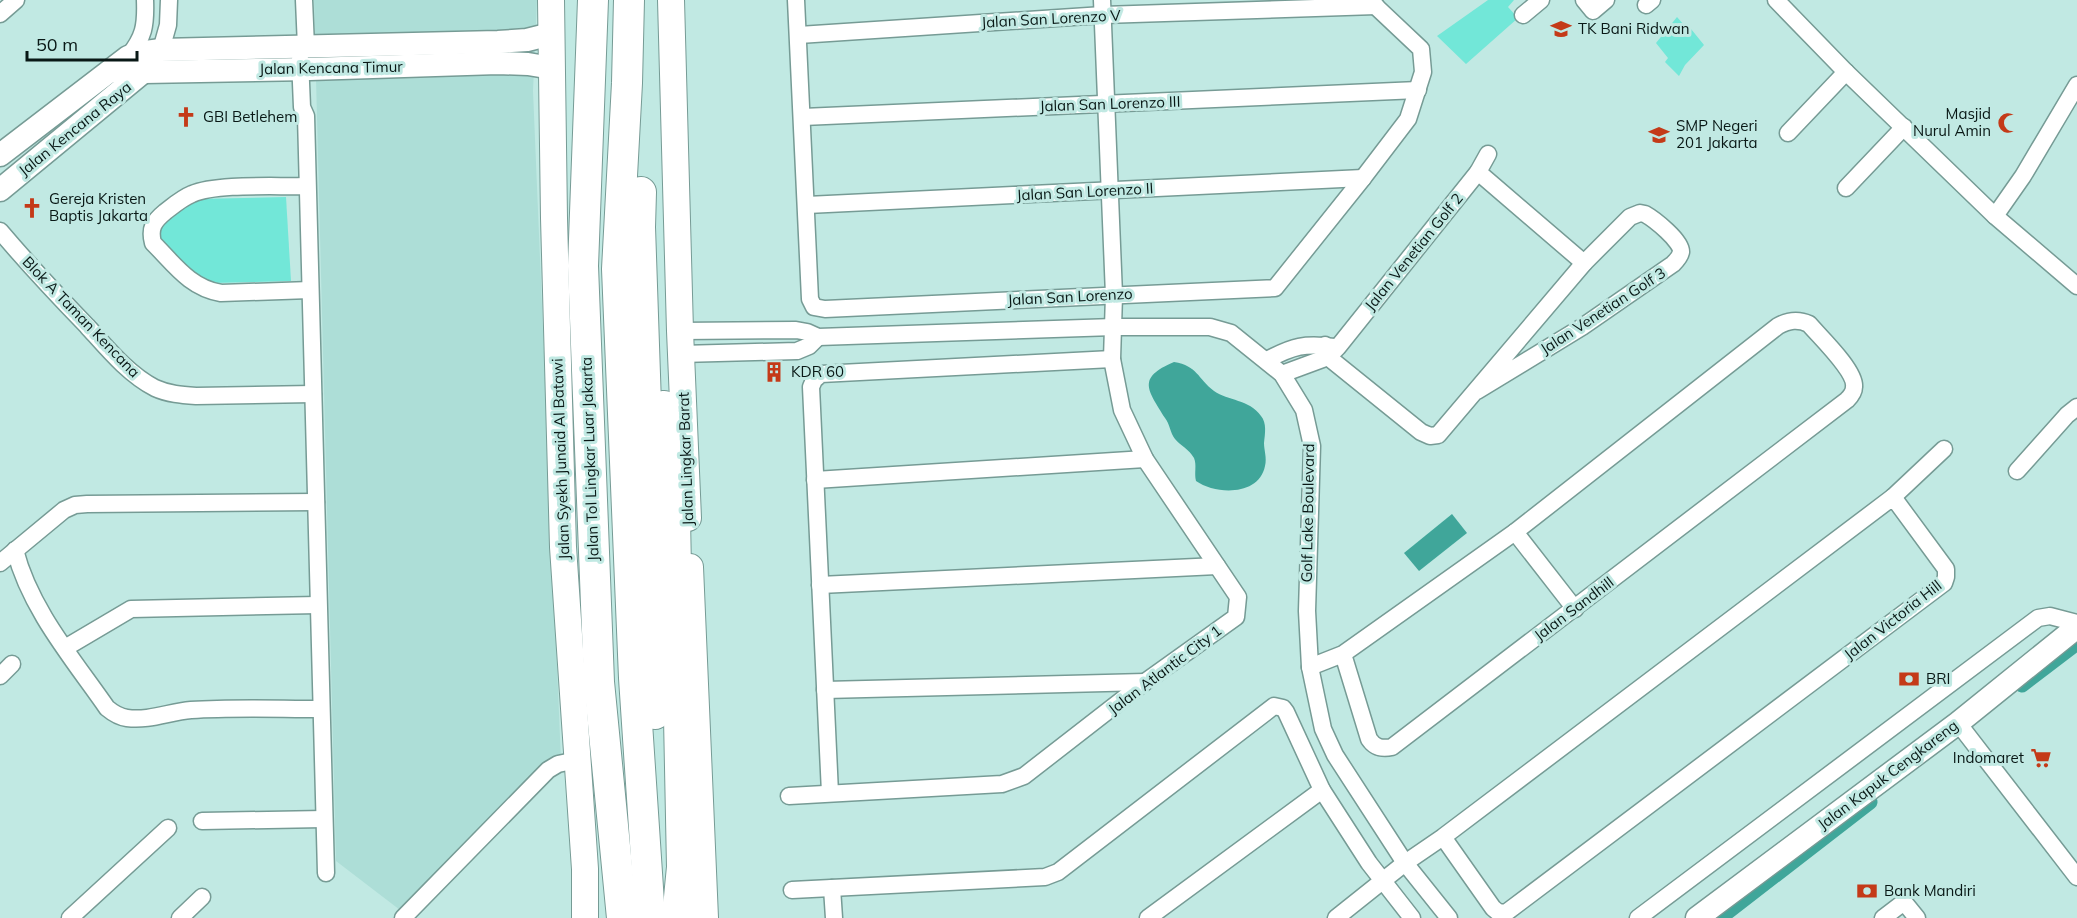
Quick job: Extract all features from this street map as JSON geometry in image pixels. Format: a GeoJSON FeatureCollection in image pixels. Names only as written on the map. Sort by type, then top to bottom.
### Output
{"type":"FeatureCollection","features":[{"type":"Feature","properties":{"kind":"highway","name":"Jalan Tol Lingkar Luar Jakarta"},"geometry":{"type":"LineString","coordinates":[[592,0],[583,266],[599,681],[622,918]]}},
{"type":"Feature","properties":{"kind":"highway"},"geometry":{"type":"LineString","coordinates":[[629,0],[617,269],[634,678],[650,918]]}},
{"type":"Feature","properties":{"kind":"highway"},"geometry":{"type":"LineString","coordinates":[[647,0],[640,227],[654,641],[654,826],[647,881]]}},
{"type":"Feature","properties":{"kind":"highway"},"geometry":{"type":"LineString","coordinates":[[640,227],[662,382],[675,519],[682,867],[677,918]]}},
{"type":"Feature","properties":{"kind":"main road","name":"Jalan Syekh Junaid Al Batawi"},"geometry":{"type":"LineString","coordinates":[[551,0],[563,548],[585,869],[585,918]]}},
{"type":"Feature","properties":{"kind":"main road","name":"Jalan Lingkar Barat"},"geometry":{"type":"LineString","coordinates":[[671,0],[681,342],[705,918]]}},
{"type":"Feature","properties":{"kind":"street"},"geometry":{"type":"LineString","coordinates":[[0,14],[16,0]]}},
{"type":"Feature","properties":{"kind":"street","name":"Jalan Kencana Raya"},"geometry":{"type":"LineString","coordinates":[[0,190],[127,66],[143,36],[145,0]]}},
{"type":"Feature","properties":{"kind":"street","name":"Jalan Kencana Raya"},"geometry":{"type":"LineString","coordinates":[[0,155],[127,66],[161,50],[168,25],[169,0]]}},
{"type":"Feature","properties":{"kind":"street"},"geometry":{"type":"LineString","coordinates":[[304,0],[305,56],[310,107],[306,116],[307,186],[326,873]]}},
{"type":"Feature","properties":{"kind":"street","name":"Jalan San Lorenzo"},"geometry":{"type":"LineString","coordinates":[[796,0],[810,299],[814,307],[825,309],[1275,288],[1408,118],[1418,90],[1423,72],[1421,49],[1372,3]]}},
{"type":"Feature","properties":{"kind":"street"},"geometry":{"type":"LineString","coordinates":[[1523,15],[1540,0]]}},
{"type":"Feature","properties":{"kind":"street"},"geometry":{"type":"LineString","coordinates":[[1584,0],[1593,11],[1606,0]]}},
{"type":"Feature","properties":{"kind":"street"},"geometry":{"type":"LineString","coordinates":[[1776,0],[1846,72],[1995,216],[2077,286]]}},
{"type":"Feature","properties":{"kind":"street","name":"Jalan San Lorenzo V"},"geometry":{"type":"LineString","coordinates":[[799,35],[1102,8],[1372,3]]}},
{"type":"Feature","properties":{"kind":"street","name":"Jalan Atlantic City 1"},"geometry":{"type":"LineString","coordinates":[[789,796],[1002,784],[1024,776],[1145,682],[1236,617],[1238,597],[1145,459],[1122,410],[1112,358],[1114,295],[1102,8]]}},
{"type":"Feature","properties":{"kind":"street","name":"Jalan Kencana Timur"},"geometry":{"type":"LineString","coordinates":[[127,66],[527,40],[551,34]]}},
{"type":"Feature","properties":{"kind":"street","name":"Jalan Kencana Timur"},"geometry":{"type":"LineString","coordinates":[[161,50],[528,64],[552,68]]}},
{"type":"Feature","properties":{"kind":"street"},"geometry":{"type":"LineString","coordinates":[[1788,133],[1846,72]]}},
{"type":"Feature","properties":{"kind":"street"},"geometry":{"type":"LineString","coordinates":[[1995,216],[2023,176],[2077,86]]}},
{"type":"Feature","properties":{"kind":"street","name":"Jalan San Lorenzo III"},"geometry":{"type":"LineString","coordinates":[[803,117],[1418,90]]}},
{"type":"Feature","properties":{"kind":"street"},"geometry":{"type":"LineString","coordinates":[[1846,188],[1904,127]]}},
{"type":"Feature","properties":{"kind":"street","name":"Jalan Venetian Golf 2"},"geometry":{"type":"LineString","coordinates":[[1330,350],[1478,172],[1488,154]]}},
{"type":"Feature","properties":{"kind":"street"},"geometry":{"type":"LineString","coordinates":[[1478,172],[1584,262]]}},
{"type":"Feature","properties":{"kind":"street","name":"Jalan San Lorenzo II"},"geometry":{"type":"LineString","coordinates":[[807,205],[1363,178]]}},
{"type":"Feature","properties":{"kind":"street"},"geometry":{"type":"LineString","coordinates":[[307,186],[212,189],[194,193],[180,200],[158,218],[152,225],[151,234],[153,243],[193,283],[207,291],[221,293],[310,290]]}},
{"type":"Feature","properties":{"kind":"street","name":"Jalan Venetian Golf 3"},"geometry":{"type":"LineString","coordinates":[[1330,350],[1421,432],[1430,436],[1438,435],[1584,262],[1630,217],[1640,213],[1649,216],[1678,242],[1681,252],[1673,264],[1582,327],[1477,391]]}},
{"type":"Feature","properties":{"kind":"street","name":"Blok A Taman Kencana"},"geometry":{"type":"LineString","coordinates":[[0,231],[116,357],[142,380],[157,388],[177,395],[195,396],[313,394]]}},
{"type":"Feature","properties":{"kind":"street","name":"Jalan Sandhill"},"geometry":{"type":"LineString","coordinates":[[1343,654],[1372,745],[1378,748],[1392,747],[1847,400],[1854,387],[1852,374],[1809,324],[1802,321],[1786,321],[1515,532]]}},
{"type":"Feature","properties":{"kind":"street","name":"Golf Lake Boulevard"},"geometry":{"type":"LineString","coordinates":[[681,342],[796,330],[807,332],[818,338],[1114,327],[1210,327],[1231,333],[1282,374],[1304,410],[1312,446],[1306,611],[1310,668],[1323,729],[1335,755],[1405,863],[1449,918]]}},
{"type":"Feature","properties":{"kind":"street","name":"Golf Lake Boulevard"},"geometry":{"type":"LineString","coordinates":[[681,342],[797,351],[809,346],[818,338]]}},
{"type":"Feature","properties":{"kind":"street"},"geometry":{"type":"LineString","coordinates":[[1267,360],[1301,345],[1330,350]]}},
{"type":"Feature","properties":{"kind":"street"},"geometry":{"type":"LineString","coordinates":[[1282,374],[1330,350]]}},
{"type":"Feature","properties":{"kind":"street"},"geometry":{"type":"LineString","coordinates":[[830,793],[815,480],[812,387],[814,380],[821,374],[1112,358]]}},
{"type":"Feature","properties":{"kind":"street"},"geometry":{"type":"LineString","coordinates":[[2017,471],[2067,415],[2077,407]]}},
{"type":"Feature","properties":{"kind":"street"},"geometry":{"type":"LineString","coordinates":[[1335,918],[1893,497],[1944,448]]}},
{"type":"Feature","properties":{"kind":"street"},"geometry":{"type":"LineString","coordinates":[[815,480],[1145,459]]}},
{"type":"Feature","properties":{"kind":"street","name":"Jalan Victoria Hill"},"geometry":{"type":"LineString","coordinates":[[1443,837],[1493,908],[1499,913],[1507,912],[1944,583],[1946,569],[1893,497]]}},
{"type":"Feature","properties":{"kind":"street"},"geometry":{"type":"LineString","coordinates":[[0,563],[64,510],[81,504],[316,502]]}},
{"type":"Feature","properties":{"kind":"street"},"geometry":{"type":"LineString","coordinates":[[1310,668],[1343,654],[1515,532],[1575,609]]}},
{"type":"Feature","properties":{"kind":"street"},"geometry":{"type":"LineString","coordinates":[[15,550],[28,591],[65,648],[107,708],[114,714],[124,718],[152,718],[189,711],[321,709]]}},
{"type":"Feature","properties":{"kind":"street"},"geometry":{"type":"LineString","coordinates":[[820,585],[1217,566]]}},
{"type":"Feature","properties":{"kind":"street"},"geometry":{"type":"LineString","coordinates":[[65,648],[131,609],[318,605]]}},
{"type":"Feature","properties":{"kind":"street"},"geometry":{"type":"LineString","coordinates":[[1638,918],[2038,618],[2050,616],[2077,625]]}},
{"type":"Feature","properties":{"kind":"street","name":"Jalan Kapuk Cengkareng"},"geometry":{"type":"LineString","coordinates":[[1696,918],[1959,724],[2077,625]]}},
{"type":"Feature","properties":{"kind":"street"},"geometry":{"type":"LineString","coordinates":[[825,690],[1145,682]]}},
{"type":"Feature","properties":{"kind":"street"},"geometry":{"type":"LineString","coordinates":[[792,890],[1045,877],[1058,872],[1274,705],[1283,708],[1286,712],[1322,790],[1383,882],[1412,918]]}},
{"type":"Feature","properties":{"kind":"street"},"geometry":{"type":"LineString","coordinates":[[1959,724],[2077,878]]}},
{"type":"Feature","properties":{"kind":"street"},"geometry":{"type":"LineString","coordinates":[[403,918],[548,770],[558,764],[578,760]]}},
{"type":"Feature","properties":{"kind":"street"},"geometry":{"type":"LineString","coordinates":[[1148,918],[1322,790]]}},
{"type":"Feature","properties":{"kind":"street"},"geometry":{"type":"LineString","coordinates":[[202,821],[324,819]]}},
{"type":"Feature","properties":{"kind":"street"},"geometry":{"type":"LineString","coordinates":[[70,918],[168,828]]}},
{"type":"Feature","properties":{"kind":"street"},"geometry":{"type":"LineString","coordinates":[[832,888],[834,918]]}},
{"type":"Feature","properties":{"kind":"street"},"geometry":{"type":"LineString","coordinates":[[180,918],[202,897]]}},
{"type":"Feature","properties":{"kind":"street"},"geometry":{"type":"LineString","coordinates":[[1883,918],[1904,902],[1917,918]]}},
{"type":"Feature","properties":{"kind":"shaded area"},"geometry":{"type":"Polygon","coordinates":[[[314,0],[537,0],[533,91],[561,761],[400,910],[336,861],[314,0]]]}},
{"type":"Feature","properties":{"kind":"shaded area"},"geometry":{"type":"Polygon","coordinates":[[[1488,0],[1514,0],[1508,7],[1518,18],[1466,64],[1437,36],[1488,0]]]}},
{"type":"Feature","properties":{"kind":"shaded area"},"geometry":{"type":"Polygon","coordinates":[[[1677,17],[1684,25],[1687,24],[1704,45],[1685,65],[1679,76],[1665,62],[1668,58],[1656,43],[1677,17]]]}},
{"type":"Feature","properties":{"kind":"shaded area"},"geometry":{"type":"Polygon","coordinates":[[[286,197],[291,281],[211,283],[196,278],[146,235],[196,199],[286,197]]]}},
{"type":"Feature","properties":{"kind":"shaded area"},"geometry":{"type":"Polygon","coordinates":[[[1174,362],[1188,366],[1214,391],[1251,406],[1263,419],[1266,463],[1261,476],[1246,488],[1214,489],[1196,481],[1194,458],[1173,437],[1167,420],[1150,392],[1150,379],[1154,374],[1174,362]]]}},
{"type":"Feature","properties":{"kind":"shaded area"},"geometry":{"type":"Polygon","coordinates":[[[1452,514],[1467,533],[1419,571],[1404,553],[1452,514]]]}},
{"type":"Feature","properties":{"kind":"waterway"},"geometry":{"type":"LineString","coordinates":[[2022,685],[2077,643]]}},
{"type":"Feature","properties":{"kind":"waterway"},"geometry":{"type":"LineString","coordinates":[[1720,918],[1870,802]]}},
{"type":"Feature","properties":{"kind":"place","name":"TK Bani Ridwan"},"geometry":{"type":"Point","coordinates":[1561,29]}},
{"type":"Feature","properties":{"kind":"place","name":"GBI Betlehem"},"geometry":{"type":"Point","coordinates":[186,117]}},
{"type":"Feature","properties":{"kind":"place","name":"Masjid Nurul Amin"},"geometry":{"type":"Point","coordinates":[2008,123]}},
{"type":"Feature","properties":{"kind":"place","name":"SMP Negeri 201 Jakarta"},"geometry":{"type":"Point","coordinates":[1659,135]}},
{"type":"Feature","properties":{"kind":"place","name":"Gereja Kristen Baptis Jakarta"},"geometry":{"type":"Point","coordinates":[32,208]}},
{"type":"Feature","properties":{"kind":"place","name":"KDR 60"},"geometry":{"type":"Point","coordinates":[774,372]}},
{"type":"Feature","properties":{"kind":"place","name":"BRI"},"geometry":{"type":"Point","coordinates":[1909,679]}},
{"type":"Feature","properties":{"kind":"place","name":"Indomaret"},"geometry":{"type":"Point","coordinates":[2041,758]}},
{"type":"Feature","properties":{"kind":"place","name":"Bank Mandiri"},"geometry":{"type":"Point","coordinates":[1867,891]}}]}
